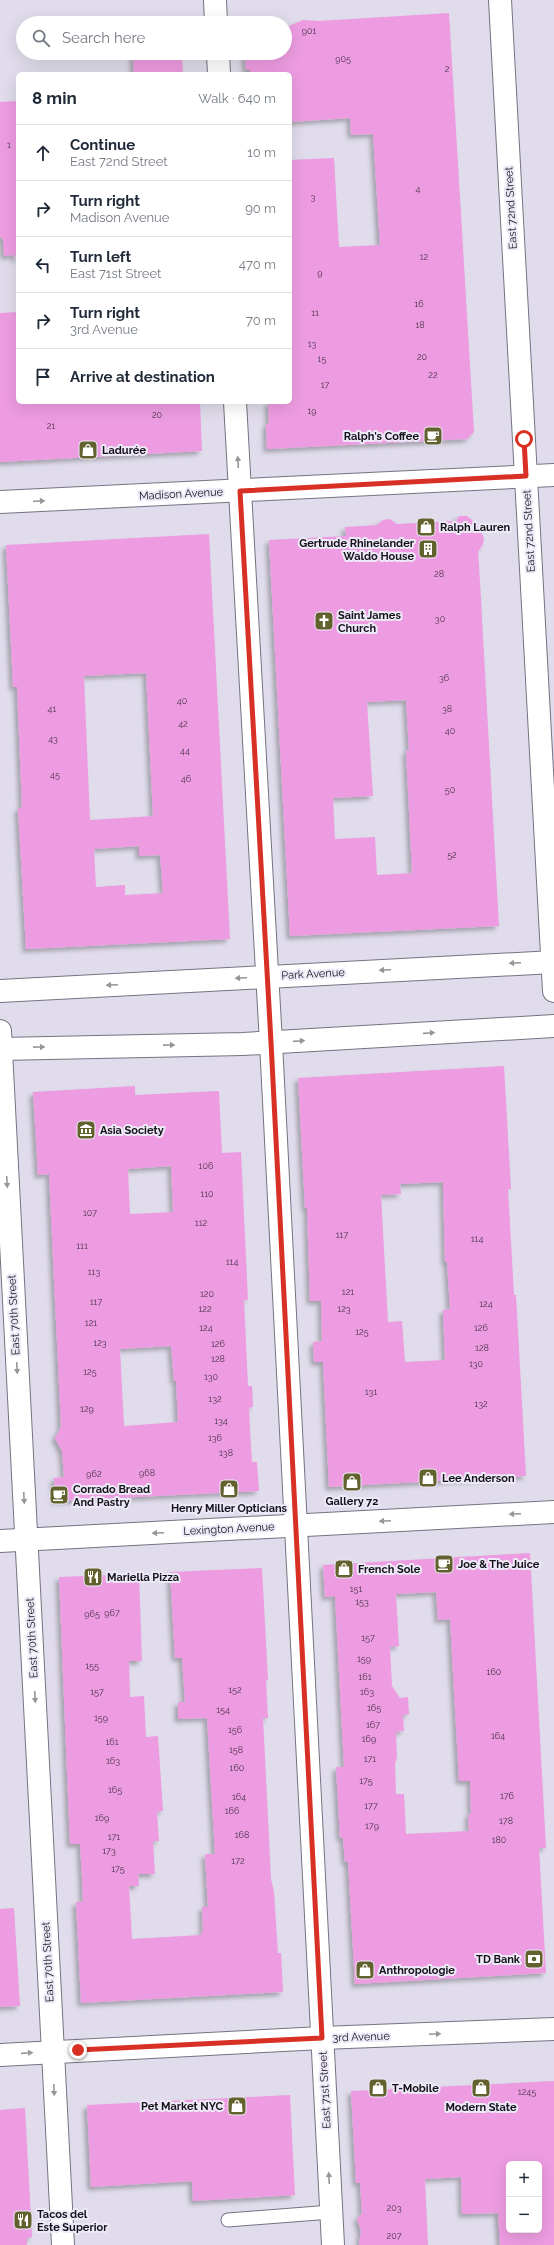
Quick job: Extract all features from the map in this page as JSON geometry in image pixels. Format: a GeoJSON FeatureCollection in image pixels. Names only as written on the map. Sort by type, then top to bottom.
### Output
{"type":"FeatureCollection","features":[{"type":"Feature","properties":{"kind":"main road"},"geometry":{"type":"LineString","coordinates":[[215,0],[216,16]]}},
{"type":"Feature","properties":{"kind":"main road","name":"East 72nd Street"},"geometry":{"type":"LineString","coordinates":[[500,0],[554,991]]}},
{"type":"Feature","properties":{"kind":"main road"},"geometry":{"type":"LineString","coordinates":[[218,60],[219,72]]}},
{"type":"Feature","properties":{"kind":"main road","name":"East 71st Street"},"geometry":{"type":"LineString","coordinates":[[235,404],[271,1042],[333,2245]]}},
{"type":"Feature","properties":{"kind":"main road","name":"Madison Avenue"},"geometry":{"type":"LineString","coordinates":[[0,502],[554,475]]}},
{"type":"Feature","properties":{"kind":"main road","name":"Park Avenue"},"geometry":{"type":"LineString","coordinates":[[0,991],[553,962]]}},
{"type":"Feature","properties":{"kind":"main road"},"geometry":{"type":"LineString","coordinates":[[0,1043],[271,1042],[554,1026]]}},
{"type":"Feature","properties":{"kind":"main road","name":"East 70th Street"},"geometry":{"type":"LineString","coordinates":[[0,1043],[63,2245]]}},
{"type":"Feature","properties":{"kind":"main road","name":"Lexington Avenue"},"geometry":{"type":"LineString","coordinates":[[0,1541],[554,1512]]}},
{"type":"Feature","properties":{"kind":"main road","name":"3rd Avenue"},"geometry":{"type":"LineString","coordinates":[[0,2055],[53,2051],[322,2038],[554,2029]]}},
{"type":"Feature","properties":{"kind":"lane"},"geometry":{"type":"LineString","coordinates":[[228,2220],[331,2212]]}},
{"type":"Feature","properties":{"kind":"building"},"geometry":{"type":"Polygon","coordinates":[[[449,13],[474,432],[467,439],[267,449],[266,424],[269,424],[268,404],[292,404],[292,160],[334,158],[339,247],[380,245],[373,134],[351,135],[350,118],[292,122],[292,72],[250,72],[250,70],[246,70],[245,60],[292,60],[292,25],[303,20],[319,21],[449,13]]]}},
{"type":"Feature","properties":{"kind":"building"},"geometry":{"type":"Polygon","coordinates":[[[133,60],[182,60],[183,72],[134,72],[133,60]]]}},
{"type":"Feature","properties":{"kind":"building"},"geometry":{"type":"Polygon","coordinates":[[[16,101],[16,258],[14,255],[4,256],[3,240],[0,236],[0,102],[16,101]]]}},
{"type":"Feature","properties":{"kind":"building"},"geometry":{"type":"Polygon","coordinates":[[[16,312],[16,404],[200,404],[202,451],[0,462],[0,313],[16,312]]]}},
{"type":"Feature","properties":{"kind":"building"},"geometry":{"type":"Polygon","coordinates":[[[459,516],[467,516],[477,524],[484,538],[483,544],[478,552],[499,926],[290,936],[269,540],[346,536],[345,527],[377,525],[383,520],[390,519],[397,524],[456,521],[459,516]],[[406,700],[367,702],[373,796],[333,798],[335,839],[375,837],[377,875],[412,873],[406,750],[409,751],[406,700]]]}},
{"type":"Feature","properties":{"kind":"building"},"geometry":{"type":"Polygon","coordinates":[[[209,534],[230,939],[26,949],[18,808],[22,808],[17,687],[13,687],[6,545],[209,534]],[[146,673],[84,676],[90,820],[153,816],[146,673]],[[139,846],[94,849],[96,887],[125,885],[125,895],[163,893],[160,855],[139,856],[139,846]]]}},
{"type":"Feature","properties":{"kind":"building"},"geometry":{"type":"Polygon","coordinates":[[[504,1066],[511,1189],[508,1189],[514,1295],[516,1295],[526,1476],[329,1487],[323,1362],[314,1362],[313,1342],[322,1341],[321,1301],[310,1301],[307,1208],[305,1208],[298,1078],[504,1066]],[[443,1182],[400,1184],[401,1194],[381,1195],[388,1322],[402,1321],[405,1362],[445,1360],[443,1310],[450,1309],[447,1262],[445,1262],[443,1182]]]}},
{"type":"Feature","properties":{"kind":"building"},"geometry":{"type":"Polygon","coordinates":[[[135,1086],[135,1095],[219,1091],[222,1153],[241,1152],[248,1300],[244,1300],[248,1386],[252,1386],[253,1407],[249,1408],[250,1431],[252,1462],[257,1462],[259,1491],[55,1501],[54,1478],[64,1477],[62,1451],[55,1438],[61,1427],[49,1174],[38,1175],[33,1092],[135,1086]],[[171,1166],[128,1169],[130,1214],[173,1212],[171,1166]],[[171,1346],[120,1349],[124,1426],[178,1422],[176,1381],[174,1381],[171,1346]]]}},
{"type":"Feature","properties":{"kind":"building"},"geometry":{"type":"Polygon","coordinates":[[[530,1553],[546,1848],[539,1848],[546,1973],[355,1984],[348,1862],[345,1862],[343,1838],[340,1838],[336,1767],[344,1767],[335,1596],[325,1597],[323,1565],[530,1553]],[[436,1592],[396,1594],[399,1646],[390,1647],[392,1686],[400,1698],[408,1697],[409,1714],[403,1715],[404,1731],[396,1732],[396,1794],[404,1794],[406,1834],[469,1831],[468,1815],[471,1814],[470,1781],[459,1781],[450,1619],[438,1620],[436,1592]]]}},
{"type":"Feature","properties":{"kind":"building"},"geometry":{"type":"Polygon","coordinates":[[[262,1568],[268,1680],[266,1680],[268,1718],[263,1718],[271,1879],[274,1892],[278,1953],[281,1953],[283,1992],[81,2003],[76,1902],[83,1902],[82,1877],[80,1844],[70,1844],[59,1577],[139,1574],[142,1661],[129,1661],[130,1697],[144,1696],[146,1737],[158,1736],[163,1811],[157,1812],[159,1841],[153,1841],[155,1874],[138,1874],[139,1886],[129,1886],[132,1939],[201,1935],[201,1932],[203,1932],[202,1907],[208,1907],[205,1854],[215,1854],[207,1718],[178,1719],[178,1702],[185,1702],[182,1658],[175,1658],[170,1572],[262,1568]]]}},
{"type":"Feature","properties":{"kind":"building"},"geometry":{"type":"Polygon","coordinates":[[[14,1908],[20,2006],[0,2007],[0,1909],[14,1908]]]}},
{"type":"Feature","properties":{"kind":"building"},"geometry":{"type":"Polygon","coordinates":[[[554,2081],[554,2245],[500,2245],[498,2213],[462,2214],[461,2177],[425,2179],[428,2245],[359,2245],[361,2231],[357,2218],[362,2214],[360,2183],[356,2183],[351,2091],[554,2081]]]}},
{"type":"Feature","properties":{"kind":"building"},"geometry":{"type":"Polygon","coordinates":[[[290,2095],[295,2195],[193,2201],[192,2181],[91,2187],[87,2105],[290,2095]]]}},
{"type":"Feature","properties":{"kind":"building"},"geometry":{"type":"Polygon","coordinates":[[[25,2108],[32,2237],[27,2238],[27,2245],[0,2245],[0,2110],[25,2108]]]}},
{"type":"Feature","properties":{"kind":"place","name":"Ralph's Coffee"},"geometry":{"type":"Point","coordinates":[433,436]}},
{"type":"Feature","properties":{"kind":"place","name":"Ladurée"},"geometry":{"type":"Point","coordinates":[88,450]}},
{"type":"Feature","properties":{"kind":"place","name":"Ralph Lauren"},"geometry":{"type":"Point","coordinates":[426,527]}},
{"type":"Feature","properties":{"kind":"place","name":"Gertrude Rhinelander Waldo House"},"geometry":{"type":"Point","coordinates":[428,549]}},
{"type":"Feature","properties":{"kind":"place","name":"Saint James Church"},"geometry":{"type":"Point","coordinates":[324,621]}},
{"type":"Feature","properties":{"kind":"place","name":"Asia Society"},"geometry":{"type":"Point","coordinates":[86,1130]}},
{"type":"Feature","properties":{"kind":"place","name":"Lee Anderson"},"geometry":{"type":"Point","coordinates":[428,1478]}},
{"type":"Feature","properties":{"kind":"place","name":"Gallery 72"},"geometry":{"type":"Point","coordinates":[352,1482]}},
{"type":"Feature","properties":{"kind":"place","name":"Henry Miller Opticians"},"geometry":{"type":"Point","coordinates":[229,1489]}},
{"type":"Feature","properties":{"kind":"place","name":"Corrado Bread And Pastry"},"geometry":{"type":"Point","coordinates":[59,1495]}},
{"type":"Feature","properties":{"kind":"place","name":"Joe & The Juice"},"geometry":{"type":"Point","coordinates":[444,1564]}},
{"type":"Feature","properties":{"kind":"place","name":"French Sole"},"geometry":{"type":"Point","coordinates":[344,1569]}},
{"type":"Feature","properties":{"kind":"place","name":"Mariella Pizza"},"geometry":{"type":"Point","coordinates":[93,1577]}},
{"type":"Feature","properties":{"kind":"place","name":"TD Bank"},"geometry":{"type":"Point","coordinates":[534,1959]}},
{"type":"Feature","properties":{"kind":"place","name":"Anthropologie"},"geometry":{"type":"Point","coordinates":[365,1970]}},
{"type":"Feature","properties":{"kind":"place","name":"T-Mobile"},"geometry":{"type":"Point","coordinates":[378,2088]}},
{"type":"Feature","properties":{"kind":"place","name":"Modern State"},"geometry":{"type":"Point","coordinates":[481,2088]}},
{"type":"Feature","properties":{"kind":"place","name":"Pet Market NYC"},"geometry":{"type":"Point","coordinates":[237,2106]}},
{"type":"Feature","properties":{"kind":"place","name":"Tacos del Este Superior"},"geometry":{"type":"Point","coordinates":[23,2220]}},
{"type":"Feature","properties":{"kind":"route"},"geometry":{"type":"LineString","coordinates":[[78,2050],[322,2038],[271,1042],[240,491],[526,476],[524,439]]}}]}
